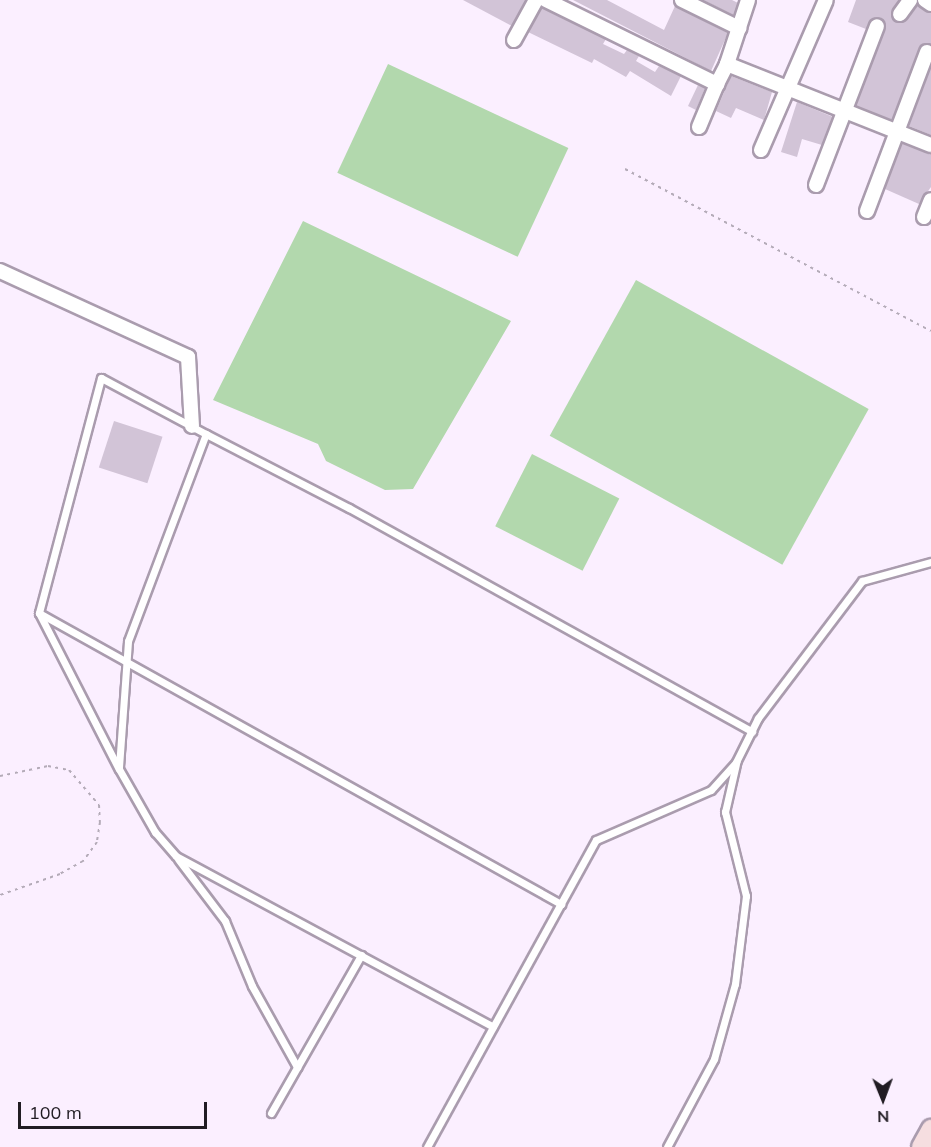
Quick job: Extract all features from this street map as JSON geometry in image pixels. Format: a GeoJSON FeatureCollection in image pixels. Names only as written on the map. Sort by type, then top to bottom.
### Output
{"type":"FeatureCollection","features":[{"type":"Feature","properties":{"kind":"main road"},"geometry":{"type":"LineString","coordinates":[[921,1147],[931,1129]]}},
{"type":"Feature","properties":{"kind":"street"},"geometry":{"type":"LineString","coordinates":[[514,40],[536,0]]}},
{"type":"Feature","properties":{"kind":"street"},"geometry":{"type":"LineString","coordinates":[[546,0],[717,84]]}},
{"type":"Feature","properties":{"kind":"street"},"geometry":{"type":"LineString","coordinates":[[682,0],[739,28]]}},
{"type":"Feature","properties":{"kind":"street"},"geometry":{"type":"LineString","coordinates":[[699,127],[727,64],[748,0]]}},
{"type":"Feature","properties":{"kind":"street"},"geometry":{"type":"LineString","coordinates":[[761,150],[826,0]]}},
{"type":"Feature","properties":{"kind":"street"},"geometry":{"type":"LineString","coordinates":[[900,14],[910,0]]}},
{"type":"Feature","properties":{"kind":"street"},"geometry":{"type":"LineString","coordinates":[[925,0],[931,4]]}},
{"type":"Feature","properties":{"kind":"street"},"geometry":{"type":"LineString","coordinates":[[816,185],[843,108],[877,26]]}},
{"type":"Feature","properties":{"kind":"street"},"geometry":{"type":"LineString","coordinates":[[867,211],[927,52]]}},
{"type":"Feature","properties":{"kind":"street"},"geometry":{"type":"LineString","coordinates":[[727,64],[787,89],[843,108],[931,145]]}},
{"type":"Feature","properties":{"kind":"street"},"geometry":{"type":"LineString","coordinates":[[924,217],[931,200]]}},
{"type":"Feature","properties":{"kind":"street"},"geometry":{"type":"LineString","coordinates":[[0,271],[188,357],[192,426]]}},
{"type":"Feature","properties":{"kind":"lane"},"geometry":{"type":"LineString","coordinates":[[297,1067],[252,986],[225,921],[176,855],[155,832],[119,769],[39,613],[101,378],[349,508],[752,731]]}},
{"type":"Feature","properties":{"kind":"lane"},"geometry":{"type":"LineString","coordinates":[[119,769],[128,641],[206,434]]}},
{"type":"Feature","properties":{"kind":"lane"},"geometry":{"type":"LineString","coordinates":[[427,1147],[596,840],[711,790],[736,762],[752,731],[862,581],[931,562]]}},
{"type":"Feature","properties":{"kind":"lane"},"geometry":{"type":"LineString","coordinates":[[39,613],[561,904]]}},
{"type":"Feature","properties":{"kind":"lane"},"geometry":{"type":"LineString","coordinates":[[667,1147],[714,1059],[735,984],[746,896],[725,812],[736,762]]}},
{"type":"Feature","properties":{"kind":"lane"},"geometry":{"type":"LineString","coordinates":[[176,855],[493,1027]]}},
{"type":"Feature","properties":{"kind":"lane"},"geometry":{"type":"LineString","coordinates":[[270,1113],[360,955]]}},
{"type":"Feature","properties":{"kind":"path"},"geometry":{"type":"LineString","coordinates":[[626,169],[931,331]]}},
{"type":"Feature","properties":{"kind":"path"},"geometry":{"type":"LineString","coordinates":[[0,776],[48,766],[69,770],[99,806],[100,822],[97,843],[83,861],[60,874],[0,895]]}},
{"type":"Feature","properties":{"kind":"green space"},"geometry":{"type":"Polygon","coordinates":[[[388,64],[568,148],[518,257],[337,173],[388,64]]]}},
{"type":"Feature","properties":{"kind":"green space"},"geometry":{"type":"Polygon","coordinates":[[[303,221],[511,321],[413,489],[385,490],[326,461],[318,444],[213,400],[303,221]]]}},
{"type":"Feature","properties":{"kind":"green space"},"geometry":{"type":"Polygon","coordinates":[[[636,280],[869,409],[782,565],[550,436],[636,280]]]}},
{"type":"Feature","properties":{"kind":"green space"},"geometry":{"type":"Polygon","coordinates":[[[532,454],[619,498],[583,571],[495,526],[532,454]]]}},
{"type":"Feature","properties":{"kind":"building"},"geometry":{"type":"Polygon","coordinates":[[[463,0],[526,0],[512,26],[463,0]]]}},
{"type":"Feature","properties":{"kind":"building"},"geometry":{"type":"Polygon","coordinates":[[[573,0],[607,0],[664,30],[675,6],[728,33],[711,71],[573,0]]]}},
{"type":"Feature","properties":{"kind":"building"},"geometry":{"type":"Polygon","coordinates":[[[703,0],[732,0],[738,3],[734,15],[703,0]]]}},
{"type":"Feature","properties":{"kind":"building"},"geometry":{"type":"Polygon","coordinates":[[[856,0],[899,0],[891,14],[899,23],[907,20],[918,5],[931,13],[931,44],[919,48],[892,120],[856,106],[886,25],[876,17],[866,29],[848,22],[856,0]]]}},
{"type":"Feature","properties":{"kind":"building"},"geometry":{"type":"Polygon","coordinates":[[[542,8],[606,39],[603,44],[624,54],[627,50],[639,56],[636,61],[655,72],[659,66],[681,76],[671,96],[630,71],[626,77],[594,59],[592,63],[528,32],[542,8]]]}},
{"type":"Feature","properties":{"kind":"building"},"geometry":{"type":"Polygon","coordinates":[[[931,67],[931,135],[909,126],[931,67]]]}},
{"type":"Feature","properties":{"kind":"building"},"geometry":{"type":"Polygon","coordinates":[[[731,76],[772,92],[764,120],[736,108],[731,118],[716,111],[731,76]]]}},
{"type":"Feature","properties":{"kind":"building"},"geometry":{"type":"Polygon","coordinates":[[[698,85],[705,88],[696,110],[688,106],[698,85]]]}},
{"type":"Feature","properties":{"kind":"building"},"geometry":{"type":"Polygon","coordinates":[[[797,102],[833,117],[822,145],[802,139],[797,157],[781,152],[797,102]]]}},
{"type":"Feature","properties":{"kind":"building"},"geometry":{"type":"Polygon","coordinates":[[[902,143],[931,154],[931,187],[919,204],[885,189],[902,143]]]}},
{"type":"Feature","properties":{"kind":"building"},"geometry":{"type":"Polygon","coordinates":[[[114,421],[163,437],[147,483],[99,468],[114,421]]]}}]}
